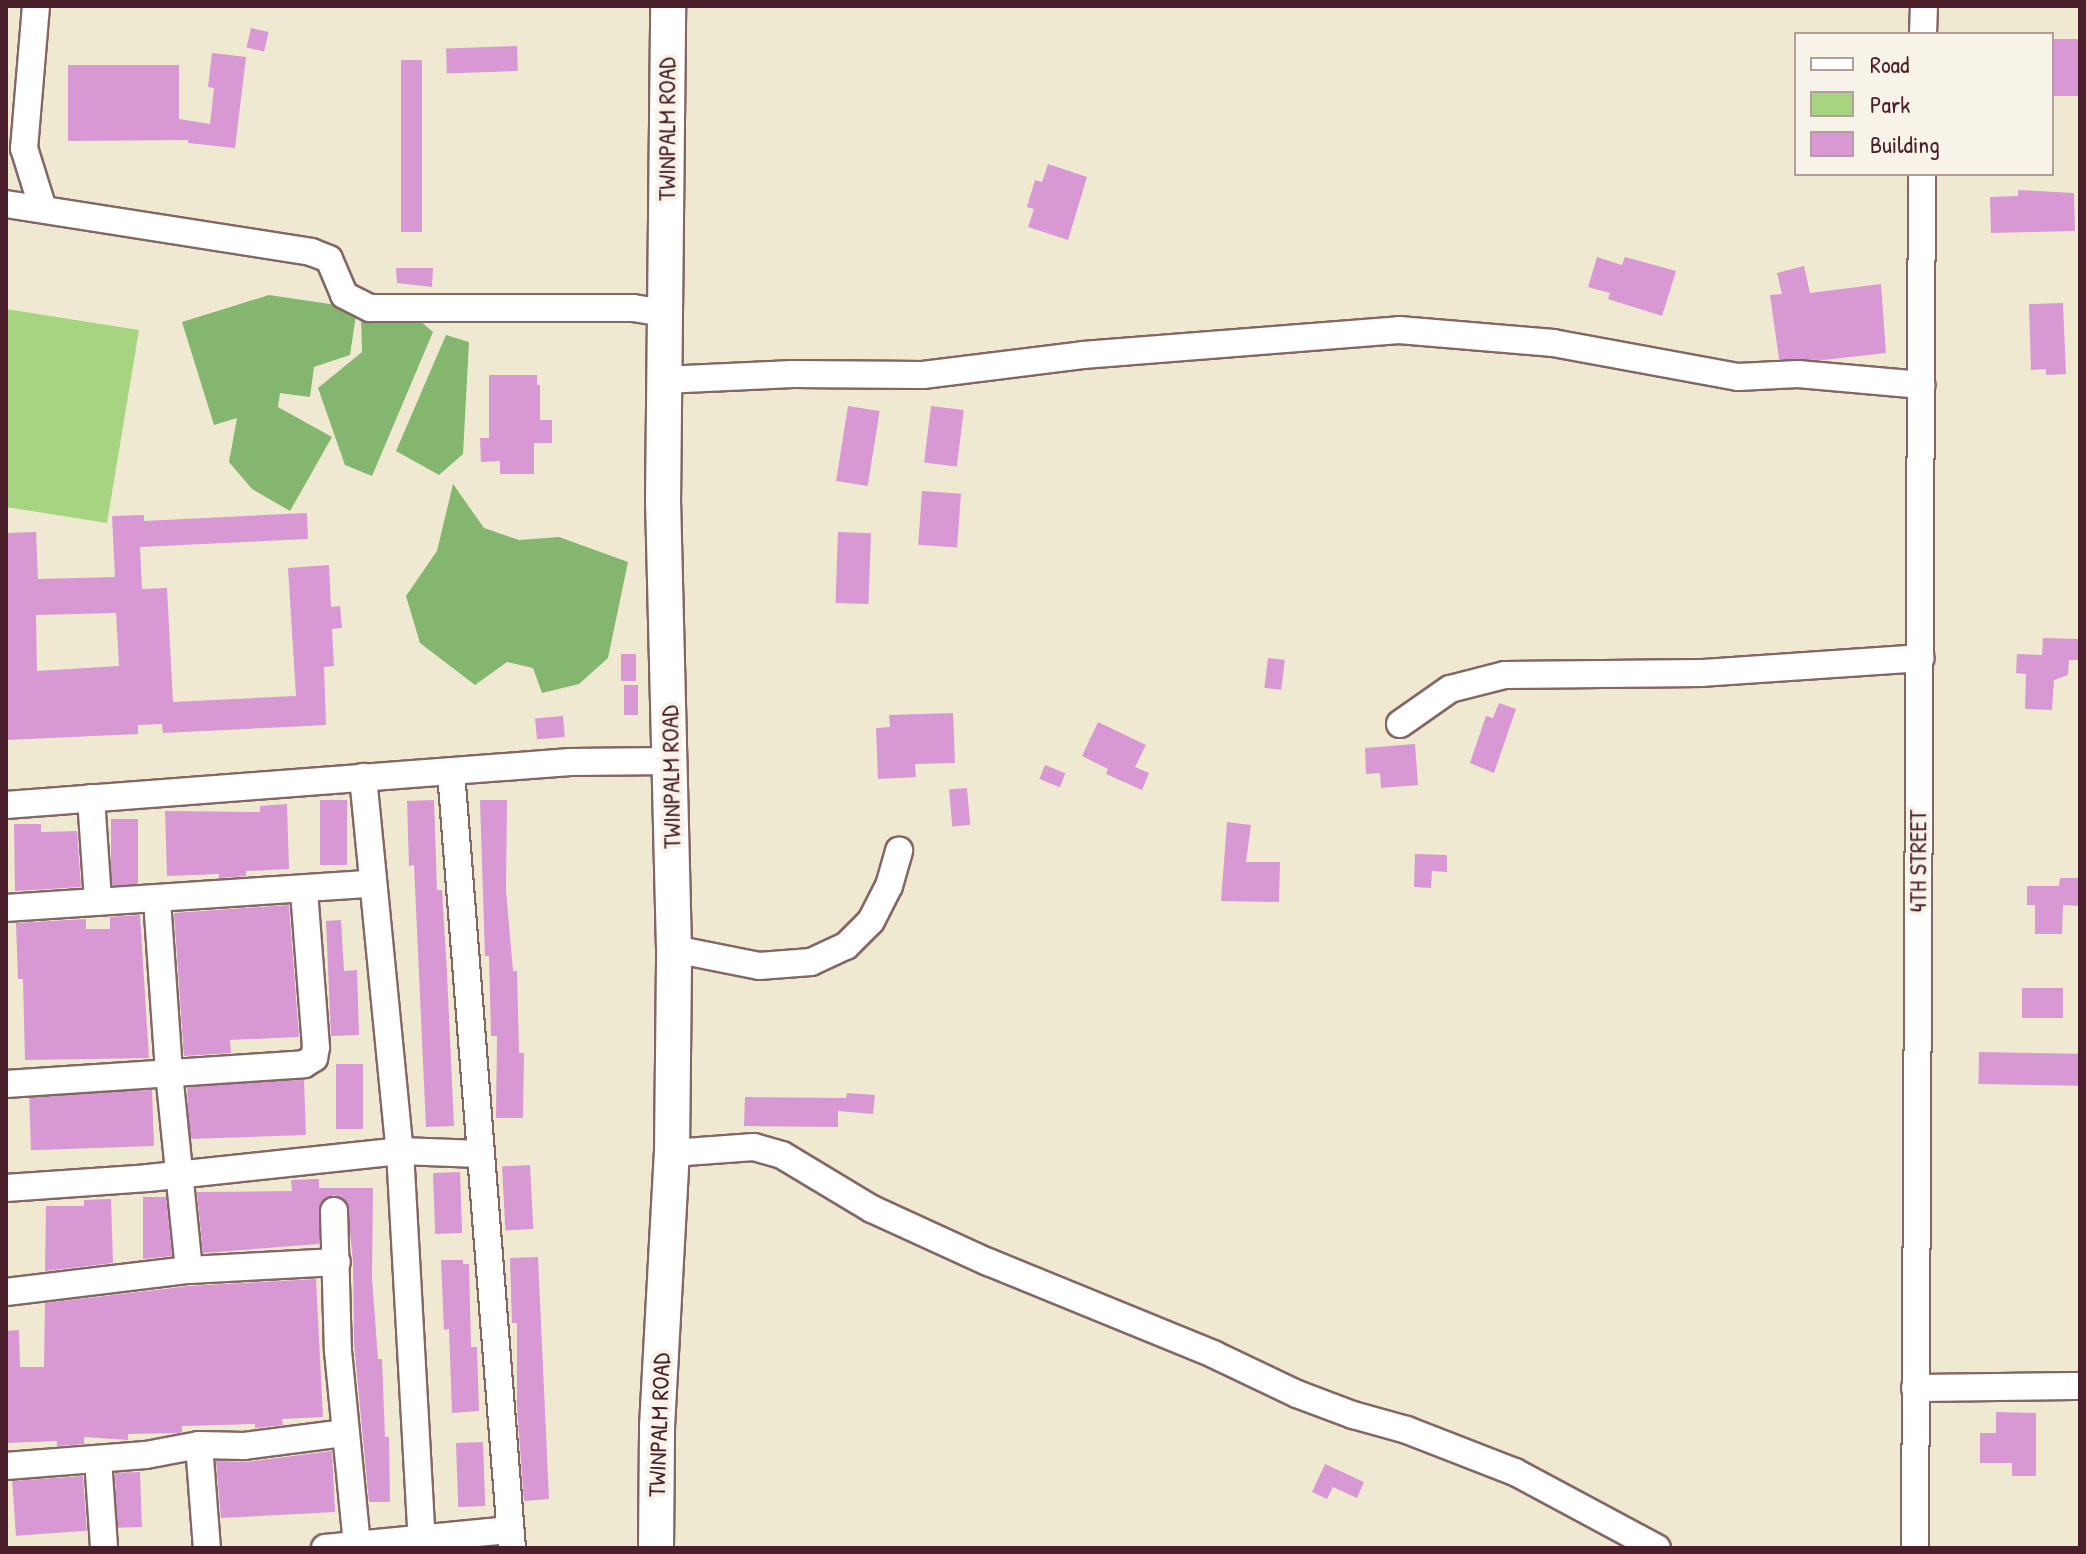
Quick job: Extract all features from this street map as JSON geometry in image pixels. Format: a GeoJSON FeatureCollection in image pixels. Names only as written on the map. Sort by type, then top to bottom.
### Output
{"type":"FeatureCollection","features":[{"type":"Feature","properties":{"kind":"main road","name":"TWINPALM ROAD"},"geometry":{"type":"LineString","coordinates":[[656,1548],[657,1427],[672,1153],[674,949],[672,761],[663,504],[668,6]]}},
{"type":"Feature","properties":{"kind":"street"},"geometry":{"type":"LineString","coordinates":[[36,6],[24,148],[43,209]]}},
{"type":"Feature","properties":{"kind":"street"},"geometry":{"type":"LineString","coordinates":[[1923,32],[1924,6]]}},
{"type":"Feature","properties":{"kind":"street","name":"4TH STREET"},"geometry":{"type":"LineString","coordinates":[[1915,1548],[1922,176]]}},
{"type":"Feature","properties":{"kind":"street"},"geometry":{"type":"LineString","coordinates":[[6,204],[311,252],[329,259],[344,295],[370,308],[633,308],[666,313]]}},
{"type":"Feature","properties":{"kind":"street"},"geometry":{"type":"LineString","coordinates":[[663,380],[793,374],[923,375],[1083,355],[1399,330],[1553,343],[1738,377],[1798,374],[1922,385]]}},
{"type":"Feature","properties":{"kind":"street"},"geometry":{"type":"LineString","coordinates":[[1400,724],[1450,689],[1505,675],[1702,673],[1920,658]]}},
{"type":"Feature","properties":{"kind":"street"},"geometry":{"type":"LineString","coordinates":[[6,805],[570,762],[672,761]]}},
{"type":"Feature","properties":{"kind":"street"},"geometry":{"type":"LineString","coordinates":[[325,1548],[511,1539],[451,772]]}},
{"type":"Feature","properties":{"kind":"street"},"geometry":{"type":"LineString","coordinates":[[363,777],[400,1151],[422,1544]]}},
{"type":"Feature","properties":{"kind":"street"},"geometry":{"type":"LineString","coordinates":[[91,798],[98,902]]}},
{"type":"Feature","properties":{"kind":"street"},"geometry":{"type":"LineString","coordinates":[[674,949],[759,966],[811,962],[846,946],[871,921],[889,886],[899,850]]}},
{"type":"Feature","properties":{"kind":"street"},"geometry":{"type":"LineString","coordinates":[[6,908],[372,884]]}},
{"type":"Feature","properties":{"kind":"street"},"geometry":{"type":"LineString","coordinates":[[6,1084],[304,1064],[314,1058],[316,1047],[304,890]]}},
{"type":"Feature","properties":{"kind":"street"},"geometry":{"type":"LineString","coordinates":[[157,900],[169,1073],[189,1270]]}},
{"type":"Feature","properties":{"kind":"street"},"geometry":{"type":"LineString","coordinates":[[672,1153],[754,1147],[782,1155],[872,1209],[975,1256],[1213,1354],[1297,1394],[1353,1415],[1407,1430],[1515,1472],[1657,1548]]}},
{"type":"Feature","properties":{"kind":"street"},"geometry":{"type":"LineString","coordinates":[[6,1188],[400,1151],[480,1154]]}},
{"type":"Feature","properties":{"kind":"street"},"geometry":{"type":"LineString","coordinates":[[334,1211],[344,1433],[357,1545]]}},
{"type":"Feature","properties":{"kind":"street"},"geometry":{"type":"LineString","coordinates":[[6,1292],[189,1270],[337,1262]]}},
{"type":"Feature","properties":{"kind":"street"},"geometry":{"type":"LineString","coordinates":[[1915,1388],[2080,1386]]}},
{"type":"Feature","properties":{"kind":"street"},"geometry":{"type":"LineString","coordinates":[[6,1466],[98,1459],[199,1445],[244,1446],[344,1433]]}},
{"type":"Feature","properties":{"kind":"street"},"geometry":{"type":"LineString","coordinates":[[199,1445],[207,1548]]}},
{"type":"Feature","properties":{"kind":"street"},"geometry":{"type":"LineString","coordinates":[[98,1459],[104,1548]]}},
{"type":"Feature","properties":{"kind":"green space"},"geometry":{"type":"Polygon","coordinates":[[[269,295],[357,308],[350,355],[314,367],[310,397],[280,393],[278,407],[332,437],[290,511],[252,489],[229,462],[237,418],[214,425],[182,322],[269,295]]]}},
{"type":"Feature","properties":{"kind":"green space"},"geometry":{"type":"Polygon","coordinates":[[[6,309],[139,330],[107,523],[6,507],[6,309]]]}},
{"type":"Feature","properties":{"kind":"green space"},"geometry":{"type":"Polygon","coordinates":[[[412,314],[433,332],[372,476],[345,465],[318,388],[362,352],[361,315],[412,314]]]}},
{"type":"Feature","properties":{"kind":"green space"},"geometry":{"type":"Polygon","coordinates":[[[446,335],[469,342],[463,454],[439,475],[396,451],[446,335]]]}},
{"type":"Feature","properties":{"kind":"green space"},"geometry":{"type":"Polygon","coordinates":[[[453,484],[484,528],[519,540],[559,537],[628,562],[608,658],[579,684],[542,693],[533,668],[507,662],[475,685],[420,643],[406,596],[437,551],[453,484]]]}},
{"type":"Feature","properties":{"kind":"building"},"geometry":{"type":"Polygon","coordinates":[[[251,28],[269,32],[264,52],[247,47],[251,28]]]}},
{"type":"Feature","properties":{"kind":"building"},"geometry":{"type":"Polygon","coordinates":[[[2054,39],[2080,39],[2080,96],[2054,96],[2054,39]]]}},
{"type":"Feature","properties":{"kind":"building"},"geometry":{"type":"Polygon","coordinates":[[[517,46],[518,71],[447,73],[446,48],[517,46]]]}},
{"type":"Feature","properties":{"kind":"building"},"geometry":{"type":"Polygon","coordinates":[[[212,53],[246,57],[235,148],[188,143],[188,140],[68,141],[68,65],[179,65],[179,119],[210,124],[214,88],[208,87],[212,53]]]}},
{"type":"Feature","properties":{"kind":"building"},"geometry":{"type":"Polygon","coordinates":[[[401,60],[422,60],[422,232],[401,232],[401,60]]]}},
{"type":"Feature","properties":{"kind":"building"},"geometry":{"type":"Polygon","coordinates":[[[1048,164],[1087,177],[1068,240],[1028,227],[1034,209],[1027,207],[1035,180],[1042,182],[1048,164]]]}},
{"type":"Feature","properties":{"kind":"building"},"geometry":{"type":"Polygon","coordinates":[[[2018,190],[2074,193],[2075,231],[1991,233],[1990,197],[2018,196],[2018,190]]]}},
{"type":"Feature","properties":{"kind":"building"},"geometry":{"type":"Polygon","coordinates":[[[1597,257],[1622,265],[1625,257],[1676,271],[1662,316],[1608,299],[1610,293],[1588,287],[1597,257]]]}},
{"type":"Feature","properties":{"kind":"building"},"geometry":{"type":"Polygon","coordinates":[[[1804,266],[1810,293],[1881,284],[1886,353],[1823,360],[1779,359],[1770,295],[1782,294],[1777,273],[1804,266]]]}},
{"type":"Feature","properties":{"kind":"building"},"geometry":{"type":"Polygon","coordinates":[[[396,268],[433,268],[432,287],[397,283],[396,268]]]}},
{"type":"Feature","properties":{"kind":"building"},"geometry":{"type":"Polygon","coordinates":[[[2063,303],[2066,374],[2046,375],[2046,369],[2031,370],[2029,304],[2063,303]]]}},
{"type":"Feature","properties":{"kind":"building"},"geometry":{"type":"Polygon","coordinates":[[[489,375],[537,375],[540,420],[552,420],[552,443],[534,443],[534,474],[500,474],[500,461],[481,462],[480,438],[489,438],[489,375]]]}},
{"type":"Feature","properties":{"kind":"building"},"geometry":{"type":"Polygon","coordinates":[[[848,406],[880,411],[868,486],[836,481],[848,406]]]}},
{"type":"Feature","properties":{"kind":"building"},"geometry":{"type":"Polygon","coordinates":[[[931,406],[964,410],[957,467],[924,463],[931,406]]]}},
{"type":"Feature","properties":{"kind":"building"},"geometry":{"type":"Polygon","coordinates":[[[922,491],[961,494],[957,548],[918,545],[922,491]]]}},
{"type":"Feature","properties":{"kind":"building"},"geometry":{"type":"Polygon","coordinates":[[[307,513],[308,539],[140,547],[142,589],[167,588],[173,702],[296,696],[288,568],[329,565],[331,607],[340,606],[342,628],[332,629],[334,666],[324,667],[326,725],[163,733],[162,724],[138,725],[138,734],[6,740],[6,533],[36,532],[38,579],[115,577],[112,516],[144,515],[144,521],[307,513]],[[116,613],[36,615],[37,671],[119,666],[116,613]]]}},
{"type":"Feature","properties":{"kind":"building"},"geometry":{"type":"Polygon","coordinates":[[[838,532],[871,533],[869,604],[836,603],[838,532]]]}},
{"type":"Feature","properties":{"kind":"building"},"geometry":{"type":"Polygon","coordinates":[[[2043,638],[2080,639],[2080,660],[2069,660],[2068,675],[2054,680],[2052,710],[2025,709],[2026,674],[2016,673],[2017,654],[2042,655],[2043,638]]]}},
{"type":"Feature","properties":{"kind":"building"},"geometry":{"type":"Polygon","coordinates":[[[621,654],[636,654],[636,681],[621,681],[621,654]]]}},
{"type":"Feature","properties":{"kind":"building"},"geometry":{"type":"Polygon","coordinates":[[[1268,658],[1285,660],[1281,690],[1264,688],[1268,658]]]}},
{"type":"Feature","properties":{"kind":"building"},"geometry":{"type":"Polygon","coordinates":[[[624,685],[638,685],[638,715],[624,715],[624,685]]]}},
{"type":"Feature","properties":{"kind":"building"},"geometry":{"type":"Polygon","coordinates":[[[1499,703],[1516,709],[1494,773],[1470,763],[1486,716],[1493,718],[1499,703]]]}},
{"type":"Feature","properties":{"kind":"building"},"geometry":{"type":"Polygon","coordinates":[[[953,713],[955,763],[915,764],[916,777],[878,779],[876,728],[890,727],[889,715],[953,713]]]}},
{"type":"Feature","properties":{"kind":"building"},"geometry":{"type":"Polygon","coordinates":[[[563,716],[565,737],[537,739],[535,718],[563,716]]]}},
{"type":"Feature","properties":{"kind":"building"},"geometry":{"type":"Polygon","coordinates":[[[1098,722],[1146,745],[1135,767],[1149,773],[1142,790],[1106,774],[1108,769],[1082,756],[1098,722]]]}},
{"type":"Feature","properties":{"kind":"building"},"geometry":{"type":"Polygon","coordinates":[[[1415,744],[1418,785],[1381,788],[1380,773],[1366,774],[1365,748],[1415,744]]]}},
{"type":"Feature","properties":{"kind":"building"},"geometry":{"type":"Polygon","coordinates":[[[1045,765],[1065,773],[1060,787],[1039,779],[1045,765]]]}},
{"type":"Feature","properties":{"kind":"building"},"geometry":{"type":"Polygon","coordinates":[[[967,788],[970,825],[952,826],[949,790],[967,788]]]}},
{"type":"Feature","properties":{"kind":"building"},"geometry":{"type":"Polygon","coordinates":[[[320,800],[347,800],[347,865],[320,865],[320,800]]]}},
{"type":"Feature","properties":{"kind":"building"},"geometry":{"type":"Polygon","coordinates":[[[434,800],[437,890],[442,890],[454,1126],[426,1127],[414,865],[409,866],[407,801],[434,800]]]}},
{"type":"Feature","properties":{"kind":"building"},"geometry":{"type":"Polygon","coordinates":[[[480,800],[507,800],[506,890],[513,971],[517,971],[519,1053],[524,1053],[523,1118],[496,1118],[497,1036],[491,1036],[489,956],[485,956],[480,800]]]}},
{"type":"Feature","properties":{"kind":"building"},"geometry":{"type":"Polygon","coordinates":[[[287,804],[289,869],[246,871],[246,876],[219,878],[219,874],[167,876],[165,811],[260,812],[260,806],[287,804]]]}},
{"type":"Feature","properties":{"kind":"building"},"geometry":{"type":"Polygon","coordinates":[[[111,819],[138,819],[138,885],[111,885],[111,819]]]}},
{"type":"Feature","properties":{"kind":"building"},"geometry":{"type":"Polygon","coordinates":[[[1227,822],[1251,825],[1246,862],[1280,862],[1279,902],[1221,901],[1227,822]]]}},
{"type":"Feature","properties":{"kind":"building"},"geometry":{"type":"Polygon","coordinates":[[[14,824],[41,824],[41,832],[77,831],[81,887],[15,891],[14,824]]]}},
{"type":"Feature","properties":{"kind":"building"},"geometry":{"type":"Polygon","coordinates":[[[1415,854],[1447,855],[1447,872],[1432,871],[1431,888],[1414,887],[1415,854]]]}},
{"type":"Feature","properties":{"kind":"building"},"geometry":{"type":"Polygon","coordinates":[[[2060,878],[2080,878],[2080,906],[2063,905],[2062,934],[2035,934],[2035,905],[2027,905],[2027,886],[2059,886],[2060,878]]]}},
{"type":"Feature","properties":{"kind":"building"},"geometry":{"type":"Polygon","coordinates":[[[289,905],[299,1037],[230,1040],[231,1053],[184,1056],[174,913],[289,905]]]}},
{"type":"Feature","properties":{"kind":"building"},"geometry":{"type":"Polygon","coordinates":[[[140,915],[149,1058],[25,1060],[23,979],[18,979],[16,923],[86,919],[86,929],[110,929],[110,917],[140,915]]]}},
{"type":"Feature","properties":{"kind":"building"},"geometry":{"type":"Polygon","coordinates":[[[341,920],[344,971],[357,970],[359,1035],[331,1036],[326,921],[341,920]]]}},
{"type":"Feature","properties":{"kind":"building"},"geometry":{"type":"Polygon","coordinates":[[[2022,988],[2063,988],[2063,1018],[2022,1018],[2022,988]]]}},
{"type":"Feature","properties":{"kind":"building"},"geometry":{"type":"Polygon","coordinates":[[[1979,1052],[2080,1054],[2079,1086],[1978,1084],[1979,1052]]]}},
{"type":"Feature","properties":{"kind":"building"},"geometry":{"type":"Polygon","coordinates":[[[336,1064],[363,1064],[363,1129],[336,1129],[336,1064]]]}},
{"type":"Feature","properties":{"kind":"building"},"geometry":{"type":"Polygon","coordinates":[[[304,1080],[306,1135],[189,1139],[187,1084],[304,1080]]]}},
{"type":"Feature","properties":{"kind":"building"},"geometry":{"type":"Polygon","coordinates":[[[152,1090],[154,1146],[31,1150],[29,1094],[152,1090]]]}},
{"type":"Feature","properties":{"kind":"building"},"geometry":{"type":"Polygon","coordinates":[[[847,1093],[875,1095],[873,1114],[838,1111],[838,1127],[744,1126],[745,1097],[846,1098],[847,1093]]]}},
{"type":"Feature","properties":{"kind":"building"},"geometry":{"type":"Polygon","coordinates":[[[530,1165],[533,1229],[505,1230],[502,1166],[530,1165]]]}},
{"type":"Feature","properties":{"kind":"building"},"geometry":{"type":"Polygon","coordinates":[[[460,1172],[462,1233],[435,1234],[433,1173],[460,1172]]]}},
{"type":"Feature","properties":{"kind":"building"},"geometry":{"type":"Polygon","coordinates":[[[319,1179],[319,1188],[373,1188],[372,1278],[378,1359],[382,1359],[385,1437],[389,1437],[390,1502],[369,1502],[354,1344],[353,1262],[347,1202],[334,1195],[320,1203],[319,1244],[203,1253],[197,1192],[292,1191],[291,1180],[319,1179]]]}},
{"type":"Feature","properties":{"kind":"building"},"geometry":{"type":"Polygon","coordinates":[[[143,1197],[166,1197],[172,1256],[143,1259],[143,1197]]]}},
{"type":"Feature","properties":{"kind":"building"},"geometry":{"type":"Polygon","coordinates":[[[111,1199],[113,1263],[45,1271],[46,1206],[84,1206],[84,1200],[111,1199]]]}},
{"type":"Feature","properties":{"kind":"building"},"geometry":{"type":"Polygon","coordinates":[[[538,1257],[549,1499],[524,1501],[517,1407],[517,1323],[512,1323],[510,1258],[538,1257]]]}},
{"type":"Feature","properties":{"kind":"building"},"geometry":{"type":"Polygon","coordinates":[[[441,1260],[463,1260],[463,1264],[469,1264],[471,1347],[477,1347],[479,1411],[452,1413],[449,1329],[444,1330],[441,1260]]]}},
{"type":"Feature","properties":{"kind":"building"},"geometry":{"type":"Polygon","coordinates":[[[316,1279],[323,1417],[282,1419],[283,1425],[255,1428],[255,1424],[182,1426],[182,1432],[178,1433],[128,1434],[128,1440],[84,1437],[84,1444],[57,1446],[57,1441],[6,1443],[6,1331],[19,1330],[20,1367],[44,1367],[45,1303],[190,1286],[316,1279]]]}},
{"type":"Feature","properties":{"kind":"building"},"geometry":{"type":"Polygon","coordinates":[[[1996,1412],[2036,1413],[2036,1476],[2012,1476],[2012,1463],[1980,1463],[1980,1433],[1996,1433],[1996,1412]]]}},
{"type":"Feature","properties":{"kind":"building"},"geometry":{"type":"Polygon","coordinates":[[[483,1442],[485,1506],[458,1507],[456,1443],[483,1442]]]}},
{"type":"Feature","properties":{"kind":"building"},"geometry":{"type":"Polygon","coordinates":[[[332,1451],[335,1512],[221,1518],[216,1461],[246,1462],[332,1451]]]}},
{"type":"Feature","properties":{"kind":"building"},"geometry":{"type":"Polygon","coordinates":[[[1325,1464],[1364,1482],[1357,1498],[1333,1487],[1327,1499],[1312,1492],[1325,1464]]]}},
{"type":"Feature","properties":{"kind":"building"},"geometry":{"type":"Polygon","coordinates":[[[140,1472],[142,1527],[117,1528],[115,1473],[140,1472]]]}},
{"type":"Feature","properties":{"kind":"building"},"geometry":{"type":"Polygon","coordinates":[[[83,1476],[87,1531],[16,1536],[12,1481],[83,1476]]]}}]}
